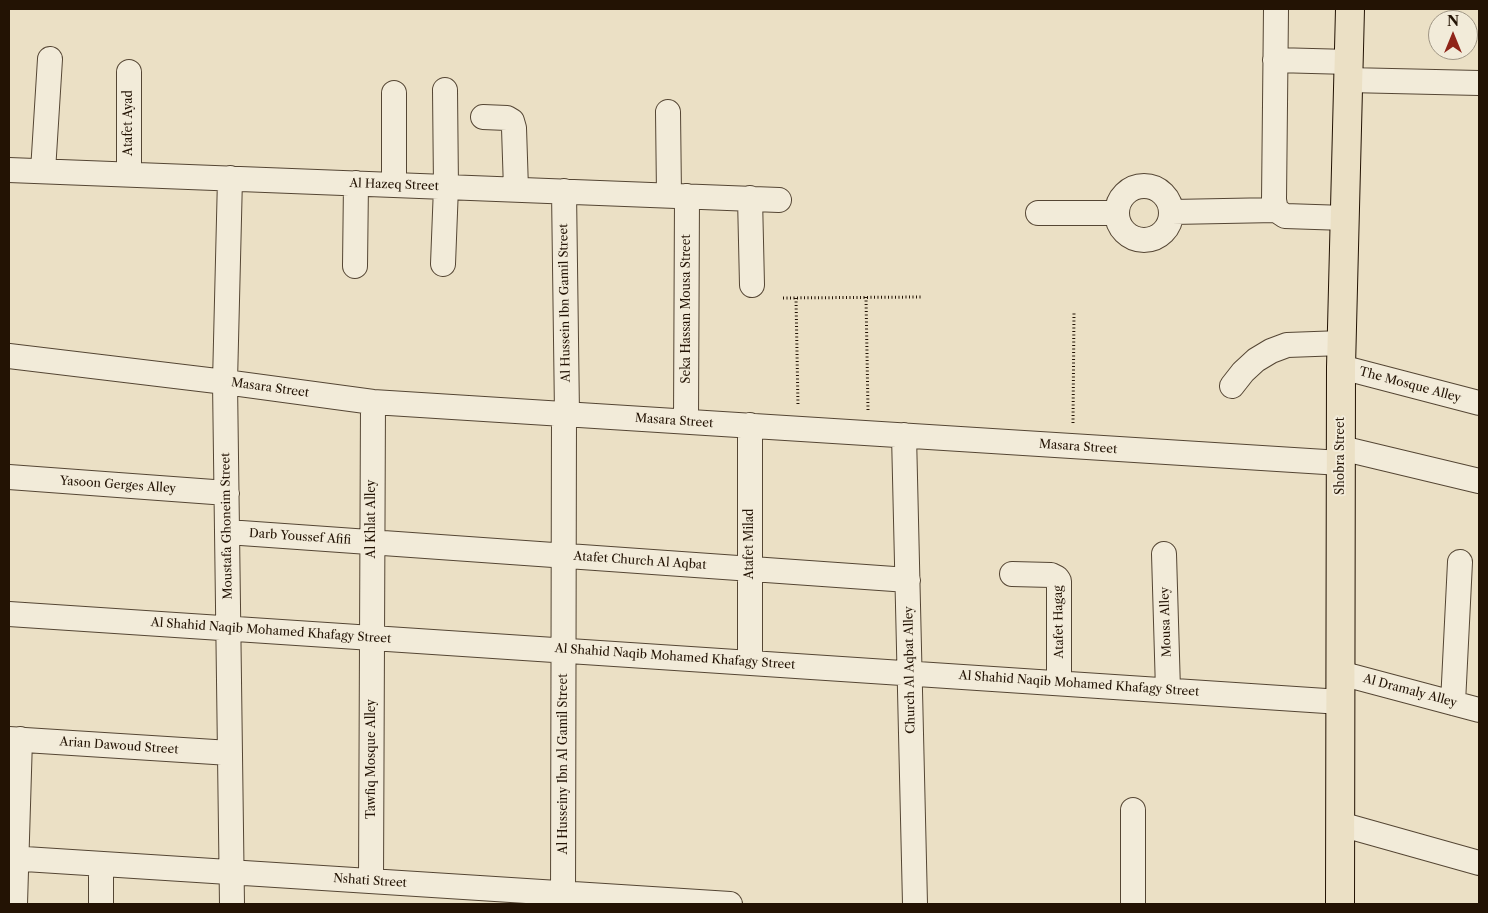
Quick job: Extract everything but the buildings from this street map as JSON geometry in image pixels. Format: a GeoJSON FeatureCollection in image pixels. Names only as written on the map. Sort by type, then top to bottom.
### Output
{"type":"FeatureCollection","features":[{"type":"Feature","properties":{"kind":"main road","name":"Shobra Street"},"geometry":{"type":"LineString","coordinates":[[1340,904],[1341,355],[1350,9]]}},
{"type":"Feature","properties":{"kind":"street"},"geometry":{"type":"LineString","coordinates":[[1276,9],[1274,200],[1276,210]]}},
{"type":"Feature","properties":{"kind":"street"},"geometry":{"type":"LineString","coordinates":[[43,171],[50,59]]}},
{"type":"Feature","properties":{"kind":"street"},"geometry":{"type":"LineString","coordinates":[[1275,60],[1348,71],[1479,83]]}},
{"type":"Feature","properties":{"kind":"street","name":"Atafet Ayad"},"geometry":{"type":"LineString","coordinates":[[129,72],[129,174]]}},
{"type":"Feature","properties":{"kind":"street"},"geometry":{"type":"LineString","coordinates":[[443,264],[446,187],[445,90]]}},
{"type":"Feature","properties":{"kind":"street"},"geometry":{"type":"LineString","coordinates":[[394,93],[394,185]]}},
{"type":"Feature","properties":{"kind":"street","name":"Seka Hassan Mousa Street"},"geometry":{"type":"LineString","coordinates":[[668,112],[678,196],[686,422]]}},
{"type":"Feature","properties":{"kind":"street"},"geometry":{"type":"LineString","coordinates":[[483,117],[507,118],[512,121],[514,128],[516,189]]}},
{"type":"Feature","properties":{"kind":"street","name":"Al Hazeq Street"},"geometry":{"type":"LineString","coordinates":[[9,170],[779,200]]}},
{"type":"Feature","properties":{"kind":"street","name":"Moustafa Ghoneim Street"},"geometry":{"type":"LineString","coordinates":[[230,178],[225,382],[232,904]]}},
{"type":"Feature","properties":{"kind":"street"},"geometry":{"type":"LineString","coordinates":[[355,266],[356,183]]}},
{"type":"Feature","properties":{"kind":"street"},"geometry":{"type":"LineString","coordinates":[[1144,185],[1160,190],[1166,196],[1172,212],[1171,221],[1167,229],[1153,239],[1145,240],[1136,239],[1128,235],[1118,222],[1117,213],[1122,197],[1135,187],[1144,185]]}},
{"type":"Feature","properties":{"kind":"street","name":"Al Hussein Ibn Gamil Street"},"geometry":{"type":"LineString","coordinates":[[564,191],[565,414]]}},
{"type":"Feature","properties":{"kind":"street"},"geometry":{"type":"LineString","coordinates":[[750,198],[752,285]]}},
{"type":"Feature","properties":{"kind":"street"},"geometry":{"type":"LineString","coordinates":[[1172,212],[1276,210],[1285,216],[1345,218]]}},
{"type":"Feature","properties":{"kind":"street"},"geometry":{"type":"LineString","coordinates":[[1038,213],[1117,213]]}},
{"type":"Feature","properties":{"kind":"street","name":"The Mosque Alley"},"geometry":{"type":"LineString","coordinates":[[1232,386],[1256,360],[1271,351],[1288,345],[1341,355],[1479,403]]}},
{"type":"Feature","properties":{"kind":"street","name":"Masara Street"},"geometry":{"type":"LineString","coordinates":[[9,356],[373,402],[1073,446],[1340,456],[1479,481]]}},
{"type":"Feature","properties":{"kind":"street","name":"Al Khlat Alley"},"geometry":{"type":"LineString","coordinates":[[372,637],[373,402]]}},
{"type":"Feature","properties":{"kind":"street","name":"Al Husseiny Ibn Al Gamil Street"},"geometry":{"type":"LineString","coordinates":[[563,899],[565,414]]}},
{"type":"Feature","properties":{"kind":"street"},"geometry":{"type":"LineString","coordinates":[[754,426],[761,436],[771,442],[876,446],[888,442],[899,435]]}},
{"type":"Feature","properties":{"kind":"street","name":"Atafet Milad"},"geometry":{"type":"LineString","coordinates":[[750,662],[750,569],[754,426]]}},
{"type":"Feature","properties":{"kind":"street","name":"Church Al Aqbat Alley"},"geometry":{"type":"LineString","coordinates":[[899,435],[908,580],[915,904]]}},
{"type":"Feature","properties":{"kind":"street","name":"Yasoon Gerges Alley"},"geometry":{"type":"LineString","coordinates":[[9,477],[226,493]]}},
{"type":"Feature","properties":{"kind":"street","name":"Darb Youssef Afifi"},"geometry":{"type":"LineString","coordinates":[[227,532],[372,542]]}},
{"type":"Feature","properties":{"kind":"street","name":"Atafet Church Al Aqbat"},"geometry":{"type":"LineString","coordinates":[[372,542],[908,580]]}},
{"type":"Feature","properties":{"kind":"street","name":"Mousa Alley"},"geometry":{"type":"LineString","coordinates":[[1164,554],[1168,690]]}},
{"type":"Feature","properties":{"kind":"street"},"geometry":{"type":"LineString","coordinates":[[1453,703],[1460,562]]}},
{"type":"Feature","properties":{"kind":"street","name":"Atafet Hagag"},"geometry":{"type":"LineString","coordinates":[[1012,574],[1052,575],[1059,582],[1059,683]]}},
{"type":"Feature","properties":{"kind":"street","name":"Al Shahid Naqib Mohamed Khafagy Street"},"geometry":{"type":"LineString","coordinates":[[9,614],[1340,702]]}},
{"type":"Feature","properties":{"kind":"street","name":"Tawfiq Mosque Alley"},"geometry":{"type":"LineString","coordinates":[[371,881],[372,637]]}},
{"type":"Feature","properties":{"kind":"street","name":"Al Dramaly Alley"},"geometry":{"type":"LineString","coordinates":[[1340,673],[1479,710]]}},
{"type":"Feature","properties":{"kind":"street"},"geometry":{"type":"LineString","coordinates":[[14,739],[12,858],[15,904]]}},
{"type":"Feature","properties":{"kind":"street","name":"Arian Dawoud Street"},"geometry":{"type":"LineString","coordinates":[[14,739],[230,753]]}},
{"type":"Feature","properties":{"kind":"street"},"geometry":{"type":"LineString","coordinates":[[1133,810],[1133,904]]}},
{"type":"Feature","properties":{"kind":"street"},"geometry":{"type":"LineString","coordinates":[[1340,824],[1479,863]]}},
{"type":"Feature","properties":{"kind":"street","name":"Nshati Street"},"geometry":{"type":"LineString","coordinates":[[12,858],[371,881],[471,896],[730,904]]}},
{"type":"Feature","properties":{"kind":"street"},"geometry":{"type":"LineString","coordinates":[[101,864],[101,904]]}},
{"type":"Feature","properties":{"kind":"path"},"geometry":{"type":"LineString","coordinates":[[866,297],[869,433]]}},
{"type":"Feature","properties":{"kind":"path"},"geometry":{"type":"LineString","coordinates":[[783,298],[921,297]]}},
{"type":"Feature","properties":{"kind":"path"},"geometry":{"type":"LineString","coordinates":[[796,298],[799,429]]}},
{"type":"Feature","properties":{"kind":"path"},"geometry":{"type":"LineString","coordinates":[[1073,446],[1074,312]]}}]}
